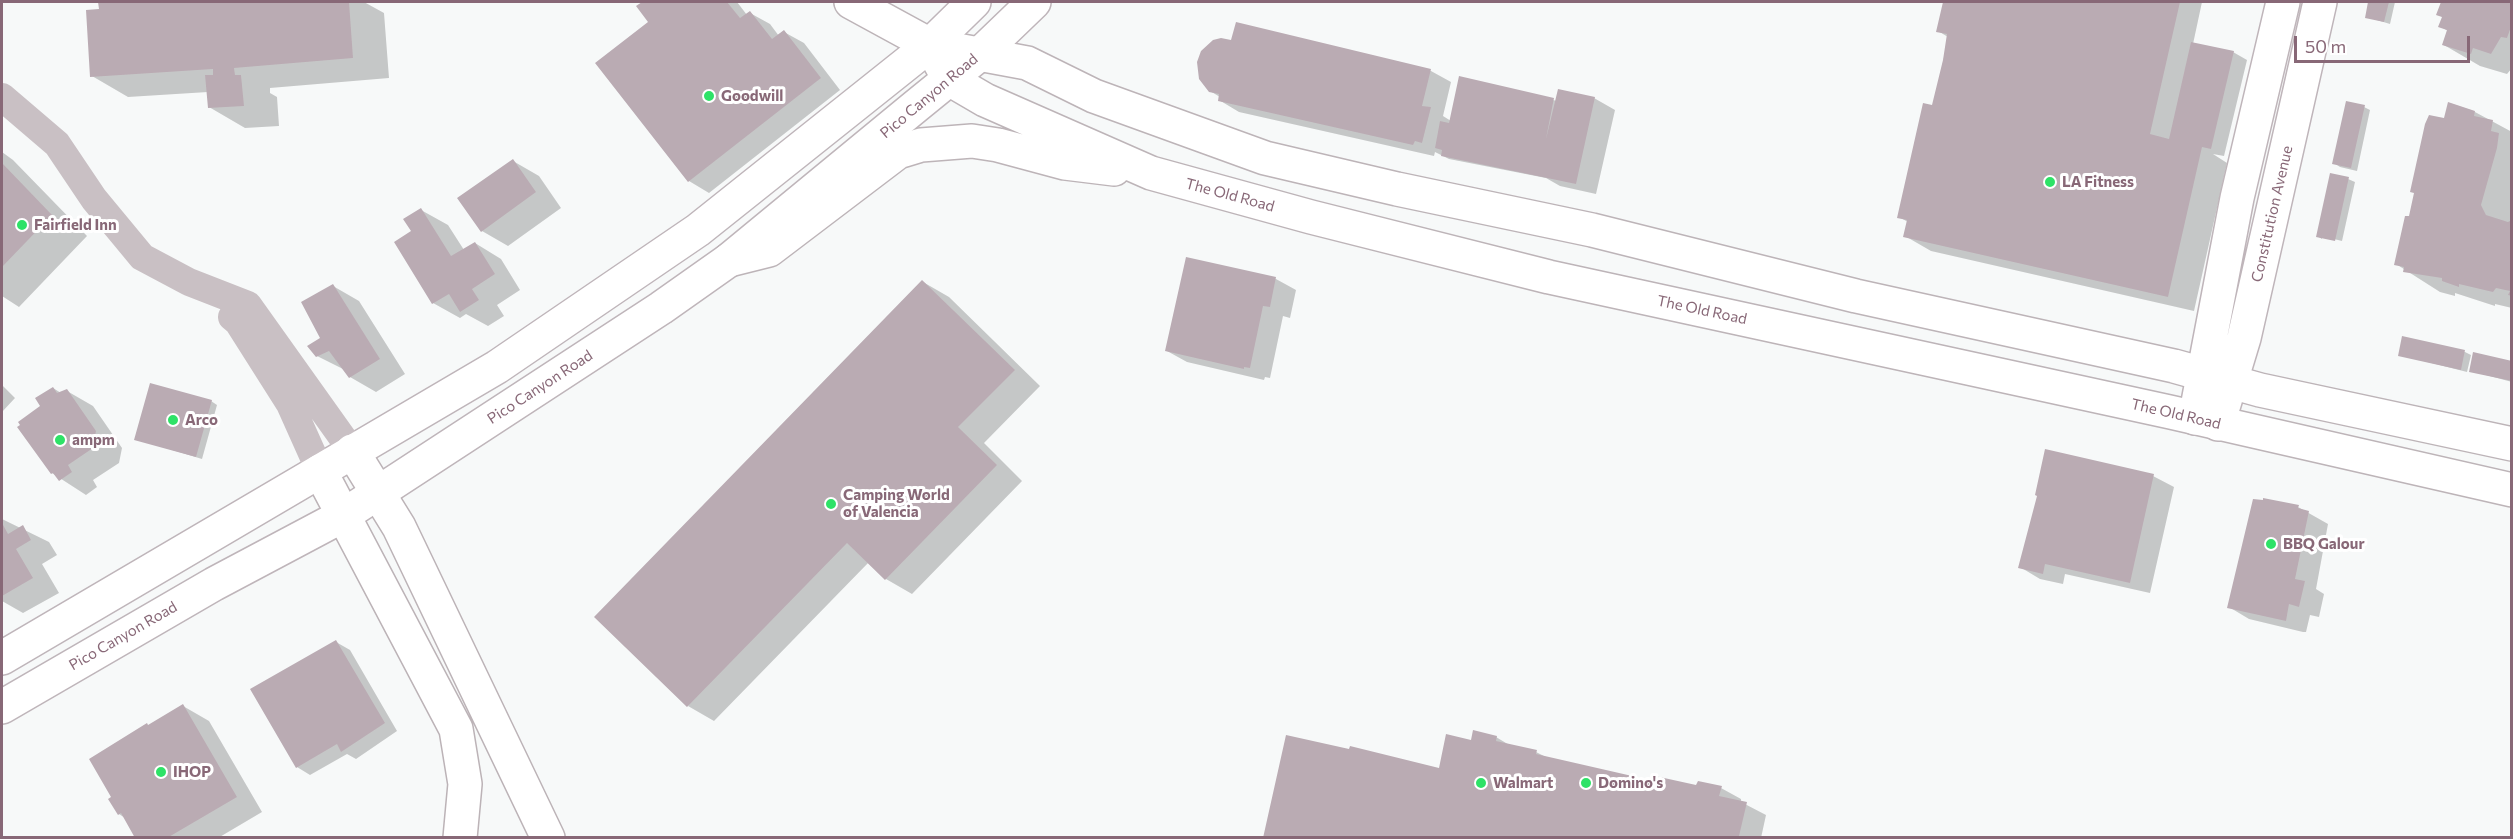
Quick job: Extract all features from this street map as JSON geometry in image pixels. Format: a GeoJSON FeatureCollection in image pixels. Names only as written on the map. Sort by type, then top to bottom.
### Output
{"type":"FeatureCollection","features":[{"type":"Feature","properties":{"kind":"main road"},"geometry":{"type":"LineString","coordinates":[[851,2],[930,45],[1027,63],[1094,96],[1265,158],[1397,189],[1592,230],[1856,296],[2511,444]]}},
{"type":"Feature","properties":{"kind":"main road"},"geometry":{"type":"LineString","coordinates":[[2,658],[497,367],[638,272],[698,230],[930,45],[974,2]]}},
{"type":"Feature","properties":{"kind":"main road","name":"Pico Canyon Road"},"geometry":{"type":"LineString","coordinates":[[2,707],[214,584],[344,515],[661,308],[729,260],[980,54],[1034,2]]}},
{"type":"Feature","properties":{"kind":"main road","name":"Constitution Avenue"},"geometry":{"type":"LineString","coordinates":[[2206,421],[2217,378],[2238,198],[2283,2]]}},
{"type":"Feature","properties":{"kind":"main road","name":"Constitution Avenue"},"geometry":{"type":"LineString","coordinates":[[2217,378],[2244,338],[2320,2]]}},
{"type":"Feature","properties":{"kind":"main road"},"geometry":{"type":"LineString","coordinates":[[930,45],[949,79]]}},
{"type":"Feature","properties":{"kind":"main road","name":"The Old Road"},"geometry":{"type":"LineString","coordinates":[[949,79],[987,101],[1151,173],[1549,277],[2511,490]]}},
{"type":"Feature","properties":{"kind":"main road"},"geometry":{"type":"LineString","coordinates":[[729,260],[769,250],[898,152],[921,145],[972,141],[998,145],[1065,163],[1151,173]]}},
{"type":"Feature","properties":{"kind":"main road"},"geometry":{"type":"LineString","coordinates":[[352,451],[380,492],[548,837]]}},
{"type":"Feature","properties":{"kind":"main road"},"geometry":{"type":"LineString","coordinates":[[320,471],[456,729],[465,784],[460,837]]}},
{"type":"Feature","properties":{"kind":"street"},"geometry":{"type":"LineString","coordinates":[[2,97],[57,144],[94,199],[142,257],[189,282],[248,305],[352,451]]}},
{"type":"Feature","properties":{"kind":"street"},"geometry":{"type":"LineString","coordinates":[[189,282],[238,322],[290,404],[320,471]]}},
{"type":"Feature","properties":{"kind":"building"},"geometry":{"type":"Polygon","coordinates":[[[98,2],[349,2],[353,58],[234,68],[235,75],[241,75],[244,106],[208,108],[205,75],[213,75],[213,69],[90,77],[86,10],[99,9],[98,2]]]}},
{"type":"Feature","properties":{"kind":"building","name":"Goodwill"},"geometry":{"type":"Polygon","coordinates":[[[642,2],[727,2],[740,18],[750,11],[772,39],[784,30],[821,78],[688,182],[595,63],[648,22],[636,6],[642,2]]]}},
{"type":"Feature","properties":{"kind":"building"},"geometry":{"type":"Polygon","coordinates":[[[1943,2],[2180,2],[2150,134],[2169,139],[2191,42],[2234,51],[2211,149],[2202,147],[2168,297],[1903,237],[1907,220],[1897,218],[1923,103],[1932,105],[1943,60],[1947,34],[1936,32],[1943,2]]]}},
{"type":"Feature","properties":{"kind":"building"},"geometry":{"type":"Polygon","coordinates":[[[2368,2],[2389,2],[2384,22],[2365,18],[2368,2]]]}},
{"type":"Feature","properties":{"kind":"building"},"geometry":{"type":"Polygon","coordinates":[[[2441,2],[2512,2],[2512,24],[2507,38],[2501,37],[2491,54],[2473,48],[2471,54],[2442,45],[2447,30],[2438,27],[2442,17],[2436,15],[2441,2]]]}},
{"type":"Feature","properties":{"kind":"building"},"geometry":{"type":"Polygon","coordinates":[[[1236,22],[1431,69],[1422,106],[1431,107],[1422,143],[1415,141],[1413,145],[1218,101],[1219,94],[1209,92],[1199,79],[1197,62],[1201,51],[1213,40],[1221,38],[1231,40],[1236,22]]]}},
{"type":"Feature","properties":{"kind":"building"},"geometry":{"type":"Polygon","coordinates":[[[1459,76],[1554,98],[1546,139],[1558,89],[1595,97],[1576,184],[1441,156],[1442,150],[1435,148],[1440,121],[1449,123],[1459,76]]]}},
{"type":"Feature","properties":{"kind":"building"},"geometry":{"type":"Polygon","coordinates":[[[2346,101],[2365,105],[2351,168],[2332,164],[2346,101]]]}},
{"type":"Feature","properties":{"kind":"building"},"geometry":{"type":"Polygon","coordinates":[[[2448,102],[2475,111],[2474,116],[2493,120],[2491,131],[2499,133],[2481,205],[2486,215],[2508,222],[2512,220],[2512,296],[2508,295],[2510,291],[2496,288],[2493,292],[2459,284],[2459,287],[2442,281],[2442,278],[2403,272],[2404,267],[2394,265],[2405,216],[2409,216],[2414,193],[2410,192],[2425,124],[2429,115],[2444,118],[2448,102]]]}},
{"type":"Feature","properties":{"kind":"building"},"geometry":{"type":"Polygon","coordinates":[[[513,159],[536,192],[481,232],[457,198],[513,159]]]}},
{"type":"Feature","properties":{"kind":"building","name":"Fairfield Inn"},"geometry":{"type":"Polygon","coordinates":[[[2,163],[52,215],[2,267],[2,163]]]}},
{"type":"Feature","properties":{"kind":"building"},"geometry":{"type":"Polygon","coordinates":[[[2330,173],[2349,177],[2335,241],[2316,237],[2330,173]]]}},
{"type":"Feature","properties":{"kind":"building"},"geometry":{"type":"Polygon","coordinates":[[[421,208],[451,256],[475,242],[495,274],[472,289],[479,300],[460,312],[449,294],[432,304],[394,242],[411,231],[403,219],[421,208]]]}},
{"type":"Feature","properties":{"kind":"building"},"geometry":{"type":"Polygon","coordinates":[[[1186,257],[1276,277],[1270,307],[1263,306],[1250,368],[1244,367],[1244,369],[1165,351],[1186,257]]]}},
{"type":"Feature","properties":{"kind":"building","name":"Camping World of Valencia"},"geometry":{"type":"Polygon","coordinates":[[[922,280],[1015,370],[958,427],[997,465],[885,580],[847,543],[687,707],[594,617],[922,280]]]}},
{"type":"Feature","properties":{"kind":"building"},"geometry":{"type":"Polygon","coordinates":[[[333,284],[380,359],[349,378],[329,351],[316,357],[307,346],[320,338],[301,302],[333,284]]]}},
{"type":"Feature","properties":{"kind":"building"},"geometry":{"type":"Polygon","coordinates":[[[2402,336],[2465,350],[2461,370],[2398,356],[2402,336]]]}},
{"type":"Feature","properties":{"kind":"building"},"geometry":{"type":"Polygon","coordinates":[[[2473,352],[2512,361],[2512,381],[2469,372],[2473,352]]]}},
{"type":"Feature","properties":{"kind":"building","name":"Arco"},"geometry":{"type":"Polygon","coordinates":[[[150,383],[212,400],[196,457],[134,440],[150,383]]]}},
{"type":"Feature","properties":{"kind":"building","name":"ampm"},"geometry":{"type":"Polygon","coordinates":[[[53,387],[57,393],[67,389],[96,431],[93,448],[68,465],[72,472],[59,481],[53,473],[51,474],[17,427],[20,425],[18,422],[40,406],[35,398],[53,387]]]}},
{"type":"Feature","properties":{"kind":"building"},"geometry":{"type":"Polygon","coordinates":[[[2045,449],[2154,474],[2130,583],[2045,564],[2043,574],[2018,568],[2037,496],[2035,495],[2045,449]]]}},
{"type":"Feature","properties":{"kind":"building","name":"BBQ Galour"},"geometry":{"type":"Polygon","coordinates":[[[2263,498],[2299,505],[2298,508],[2309,511],[2295,579],[2305,581],[2299,607],[2289,604],[2286,621],[2227,608],[2253,499],[2263,500],[2263,498]]]}},
{"type":"Feature","properties":{"kind":"building"},"geometry":{"type":"Polygon","coordinates":[[[2,523],[8,534],[23,525],[31,540],[16,549],[33,578],[2,596],[2,523]]]}},
{"type":"Feature","properties":{"kind":"building"},"geometry":{"type":"Polygon","coordinates":[[[336,640],[385,723],[341,752],[337,744],[296,768],[250,689],[336,640]]]}},
{"type":"Feature","properties":{"kind":"building"},"geometry":{"type":"Polygon","coordinates":[[[183,704],[237,797],[167,838],[135,838],[121,813],[118,815],[108,799],[111,797],[89,759],[183,704]]]}},
{"type":"Feature","properties":{"kind":"building","name":"Walmart"},"geometry":{"type":"Polygon","coordinates":[[[1473,730],[1497,736],[1496,741],[1537,750],[1536,754],[1654,781],[1655,776],[1696,785],[1698,781],[1722,786],[1719,796],[1747,802],[1739,836],[1743,838],[1263,838],[1286,735],[1349,749],[1350,746],[1439,768],[1446,734],[1471,740],[1473,730]]]}},
{"type":"Feature","properties":{"kind":"place","name":"Goodwill"},"geometry":{"type":"Point","coordinates":[709,96]}},
{"type":"Feature","properties":{"kind":"place","name":"LA Fitness"},"geometry":{"type":"Point","coordinates":[2050,182]}},
{"type":"Feature","properties":{"kind":"place","name":"Fairfield Inn"},"geometry":{"type":"Point","coordinates":[22,225]}},
{"type":"Feature","properties":{"kind":"place","name":"Arco"},"geometry":{"type":"Point","coordinates":[173,420]}},
{"type":"Feature","properties":{"kind":"place","name":"ampm"},"geometry":{"type":"Point","coordinates":[60,440]}},
{"type":"Feature","properties":{"kind":"place","name":"Camping World of Valencia"},"geometry":{"type":"Point","coordinates":[831,504]}},
{"type":"Feature","properties":{"kind":"place","name":"BBQ Galour"},"geometry":{"type":"Point","coordinates":[2271,544]}},
{"type":"Feature","properties":{"kind":"place","name":"IHOP"},"geometry":{"type":"Point","coordinates":[161,772]}},
{"type":"Feature","properties":{"kind":"place","name":"Walmart"},"geometry":{"type":"Point","coordinates":[1481,783]}},
{"type":"Feature","properties":{"kind":"place","name":"Domino's"},"geometry":{"type":"Point","coordinates":[1586,783]}}]}
